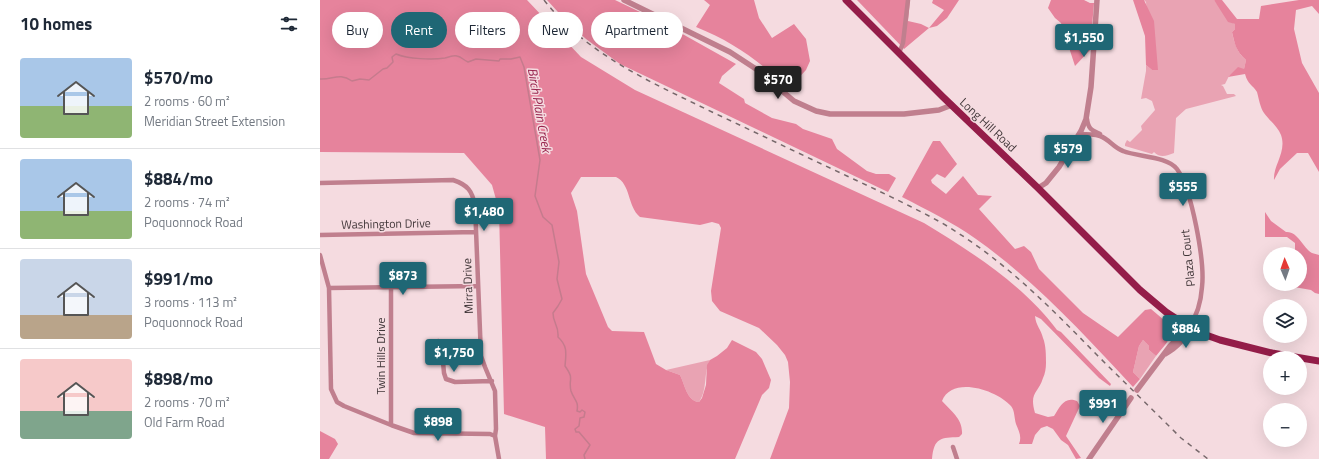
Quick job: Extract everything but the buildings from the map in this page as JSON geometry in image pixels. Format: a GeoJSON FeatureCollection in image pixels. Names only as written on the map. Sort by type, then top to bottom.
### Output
{"type":"FeatureCollection","features":[{"type":"Feature","properties":{"kind":"main road","name":"Long Hill Road"},"geometry":{"type":"LineString","coordinates":[[846,0],[1140,290],[1166,312],[1195,332],[1272,353],[1319,361]]}},
{"type":"Feature","properties":{"kind":"street"},"geometry":{"type":"LineString","coordinates":[[624,0],[730,52],[756,69],[794,101],[816,111],[830,114],[904,114],[939,110],[952,105]]}},
{"type":"Feature","properties":{"kind":"street"},"geometry":{"type":"LineString","coordinates":[[899,53],[903,43],[908,0]]}},
{"type":"Feature","properties":{"kind":"street"},"geometry":{"type":"LineString","coordinates":[[1038,188],[1046,183],[1059,167],[1079,134],[1086,118],[1091,87],[1097,0]]}},
{"type":"Feature","properties":{"kind":"street","name":"Plaza Court"},"geometry":{"type":"LineString","coordinates":[[1086,118],[1090,130],[1106,139],[1122,151],[1171,164],[1182,178],[1190,201],[1198,235],[1202,278],[1200,302],[1189,328]]}},
{"type":"Feature","properties":{"kind":"street","name":"Plaza Court"},"geometry":{"type":"LineString","coordinates":[[1079,134],[1096,135],[1106,139]]}},
{"type":"Feature","properties":{"kind":"street","name":"Mirra Drive"},"geometry":{"type":"LineString","coordinates":[[320,183],[453,180],[467,187],[473,194],[475,205],[481,356],[495,391],[495,436],[499,459]]}},
{"type":"Feature","properties":{"kind":"street","name":"Washington Drive"},"geometry":{"type":"LineString","coordinates":[[320,235],[476,232]]}},
{"type":"Feature","properties":{"kind":"street"},"geometry":{"type":"LineString","coordinates":[[320,254],[329,288],[331,390],[337,402],[414,433],[490,434],[495,436]]}},
{"type":"Feature","properties":{"kind":"street"},"geometry":{"type":"LineString","coordinates":[[329,288],[478,286]]}},
{"type":"Feature","properties":{"kind":"street","name":"Twin Hills Drive"},"geometry":{"type":"LineString","coordinates":[[391,288],[391,425]]}},
{"type":"Feature","properties":{"kind":"street"},"geometry":{"type":"LineString","coordinates":[[1137,390],[1181,334],[1189,328]]}},
{"type":"Feature","properties":{"kind":"street"},"geometry":{"type":"LineString","coordinates":[[438,341],[442,351],[446,379],[455,382],[492,381]]}},
{"type":"Feature","properties":{"kind":"street"},"geometry":{"type":"LineString","coordinates":[[1089,459],[1131,398]]}},
{"type":"Feature","properties":{"kind":"street"},"geometry":{"type":"LineString","coordinates":[[953,447],[957,459]]}},
{"type":"Feature","properties":{"kind":"shaded area"},"geometry":{"type":"Polygon","coordinates":[[[320,0],[527,0],[538,12],[528,12],[528,48],[572,48],[581,57],[635,90],[924,223],[978,257],[1013,284],[1029,298],[1057,330],[1061,332],[1111,384],[1110,386],[1099,378],[1041,319],[1035,316],[1045,344],[1046,363],[1044,376],[1033,401],[1035,413],[1048,417],[1054,416],[1060,406],[1066,401],[1077,401],[1080,406],[1066,436],[1081,458],[1076,459],[1068,445],[1061,440],[1053,429],[1047,426],[1041,428],[1035,435],[1032,444],[1019,444],[1020,434],[1011,406],[996,395],[975,388],[965,387],[955,389],[947,393],[942,401],[953,412],[961,424],[962,434],[959,437],[940,440],[935,446],[932,459],[770,459],[789,408],[790,382],[788,362],[785,355],[777,345],[759,328],[720,311],[712,301],[711,291],[721,228],[719,224],[712,222],[700,225],[640,217],[633,207],[627,190],[621,180],[616,177],[581,177],[571,193],[577,211],[586,274],[608,327],[612,331],[644,332],[656,364],[666,370],[680,375],[689,396],[695,401],[699,402],[702,398],[706,385],[707,365],[710,360],[727,348],[732,340],[756,352],[762,359],[771,380],[769,388],[762,395],[735,459],[546,459],[545,427],[504,414],[499,210],[492,185],[464,153],[320,152],[320,0]]]}},
{"type":"Feature","properties":{"kind":"shaded area"},"geometry":{"type":"Polygon","coordinates":[[[547,0],[615,0],[640,12],[591,12],[591,43],[583,36],[583,12],[558,12],[547,0]]]}},
{"type":"Feature","properties":{"kind":"shaded area"},"geometry":{"type":"Polygon","coordinates":[[[704,0],[754,0],[759,18],[772,38],[794,24],[806,39],[810,61],[806,70],[789,88],[745,53],[722,39],[696,27],[710,5],[704,0]]]}},
{"type":"Feature","properties":{"kind":"shaded area"},"geometry":{"type":"Polygon","coordinates":[[[857,0],[910,0],[908,21],[921,24],[929,28],[904,49],[857,0]]]}},
{"type":"Feature","properties":{"kind":"shaded area"},"geometry":{"type":"Polygon","coordinates":[[[933,0],[959,0],[947,18],[937,26],[929,28],[944,10],[932,3],[933,0]]]}},
{"type":"Feature","properties":{"kind":"shaded area"},"geometry":{"type":"Polygon","coordinates":[[[1051,0],[1084,0],[1094,3],[1090,50],[1075,66],[1061,23],[1055,18],[1048,8],[1051,0]]]}},
{"type":"Feature","properties":{"kind":"shaded area"},"geometry":{"type":"Polygon","coordinates":[[[1133,0],[1144,0],[1154,21],[1158,70],[1152,70],[1146,65],[1145,36],[1133,0]]]}},
{"type":"Feature","properties":{"kind":"shaded area"},"geometry":{"type":"Polygon","coordinates":[[[1144,0],[1214,0],[1231,22],[1235,24],[1235,29],[1232,32],[1234,40],[1243,58],[1246,60],[1244,69],[1229,76],[1225,84],[1221,85],[1227,94],[1234,94],[1236,96],[1186,109],[1176,118],[1174,153],[1166,156],[1158,155],[1154,152],[1152,154],[1125,146],[1127,140],[1130,142],[1142,130],[1141,126],[1155,110],[1152,101],[1146,98],[1141,99],[1146,65],[1152,70],[1146,2],[1144,0]]]}},
{"type":"Feature","properties":{"kind":"shaded area"},"geometry":{"type":"Polygon","coordinates":[[[1214,0],[1222,0],[1237,19],[1259,19],[1261,6],[1299,0],[1319,0],[1319,14],[1312,6],[1296,10],[1294,29],[1302,63],[1319,93],[1319,172],[1308,153],[1297,153],[1280,169],[1274,180],[1274,174],[1282,147],[1280,132],[1264,113],[1257,92],[1245,74],[1228,77],[1238,67],[1244,69],[1246,60],[1240,54],[1235,44],[1232,32],[1235,29],[1235,24],[1228,22],[1214,0]]]}},
{"type":"Feature","properties":{"kind":"shaded area"},"geometry":{"type":"Polygon","coordinates":[[[683,34],[736,64],[722,76],[719,83],[744,99],[745,103],[772,118],[796,124],[803,129],[832,139],[837,149],[867,171],[876,174],[889,174],[896,178],[888,192],[620,64],[598,48],[683,48],[683,34]]]}},
{"type":"Feature","properties":{"kind":"shaded area"},"geometry":{"type":"Polygon","coordinates":[[[933,141],[940,141],[957,164],[945,178],[937,174],[931,180],[932,183],[946,194],[963,176],[978,195],[992,196],[979,209],[1015,249],[1024,246],[1031,252],[1039,269],[1083,313],[1118,337],[1145,310],[1151,309],[1171,326],[1169,339],[1156,356],[1149,350],[1149,346],[1143,340],[1139,346],[1133,372],[1140,379],[1133,387],[1077,328],[1019,272],[967,233],[939,216],[902,197],[933,141]]]}},
{"type":"Feature","properties":{"kind":"shaded area"},"geometry":{"type":"Polygon","coordinates":[[[1265,212],[1271,221],[1286,232],[1294,234],[1306,247],[1295,247],[1295,243],[1287,237],[1265,237],[1265,212]]]}},
{"type":"Feature","properties":{"kind":"shaded area"},"geometry":{"type":"Polygon","coordinates":[[[1307,249],[1312,253],[1319,255],[1319,294],[1307,289],[1307,249]]]}},
{"type":"Feature","properties":{"kind":"shaded area"},"geometry":{"type":"Polygon","coordinates":[[[1143,340],[1149,346],[1149,350],[1156,356],[1140,379],[1133,372],[1139,346],[1143,340]]]}},
{"type":"Feature","properties":{"kind":"shaded area"},"geometry":{"type":"Polygon","coordinates":[[[710,360],[704,392],[699,402],[695,401],[689,396],[680,375],[666,370],[710,360]]]}},
{"type":"Feature","properties":{"kind":"shaded area"},"geometry":{"type":"Polygon","coordinates":[[[320,431],[335,439],[338,444],[329,459],[320,459],[320,431]]]}},
{"type":"Feature","properties":{"kind":"waterway","name":"Birch Plain Creek"},"geometry":{"type":"LineString","coordinates":[[320,79],[343,77],[352,81],[360,79],[369,80],[383,69],[387,68],[393,62],[392,57],[396,54],[413,58],[427,59],[440,59],[456,56],[468,62],[476,59],[499,61],[500,59],[520,57],[524,67],[540,160],[535,196],[543,217],[552,225],[559,262],[557,279],[562,299],[553,313],[553,317],[558,330],[558,337],[565,347],[565,366],[571,377],[570,387],[577,403],[577,411],[580,412],[582,410],[585,412],[584,417],[580,418],[579,426],[575,429],[576,432],[579,432],[590,445],[584,455],[585,459]]}},
{"type":"Feature","properties":{"kind":"railway"},"geometry":{"type":"LineString","coordinates":[[544,0],[561,19],[600,52],[643,78],[907,205],[942,223],[964,237],[1005,267],[1043,301],[1181,438],[1208,459]]}}]}
